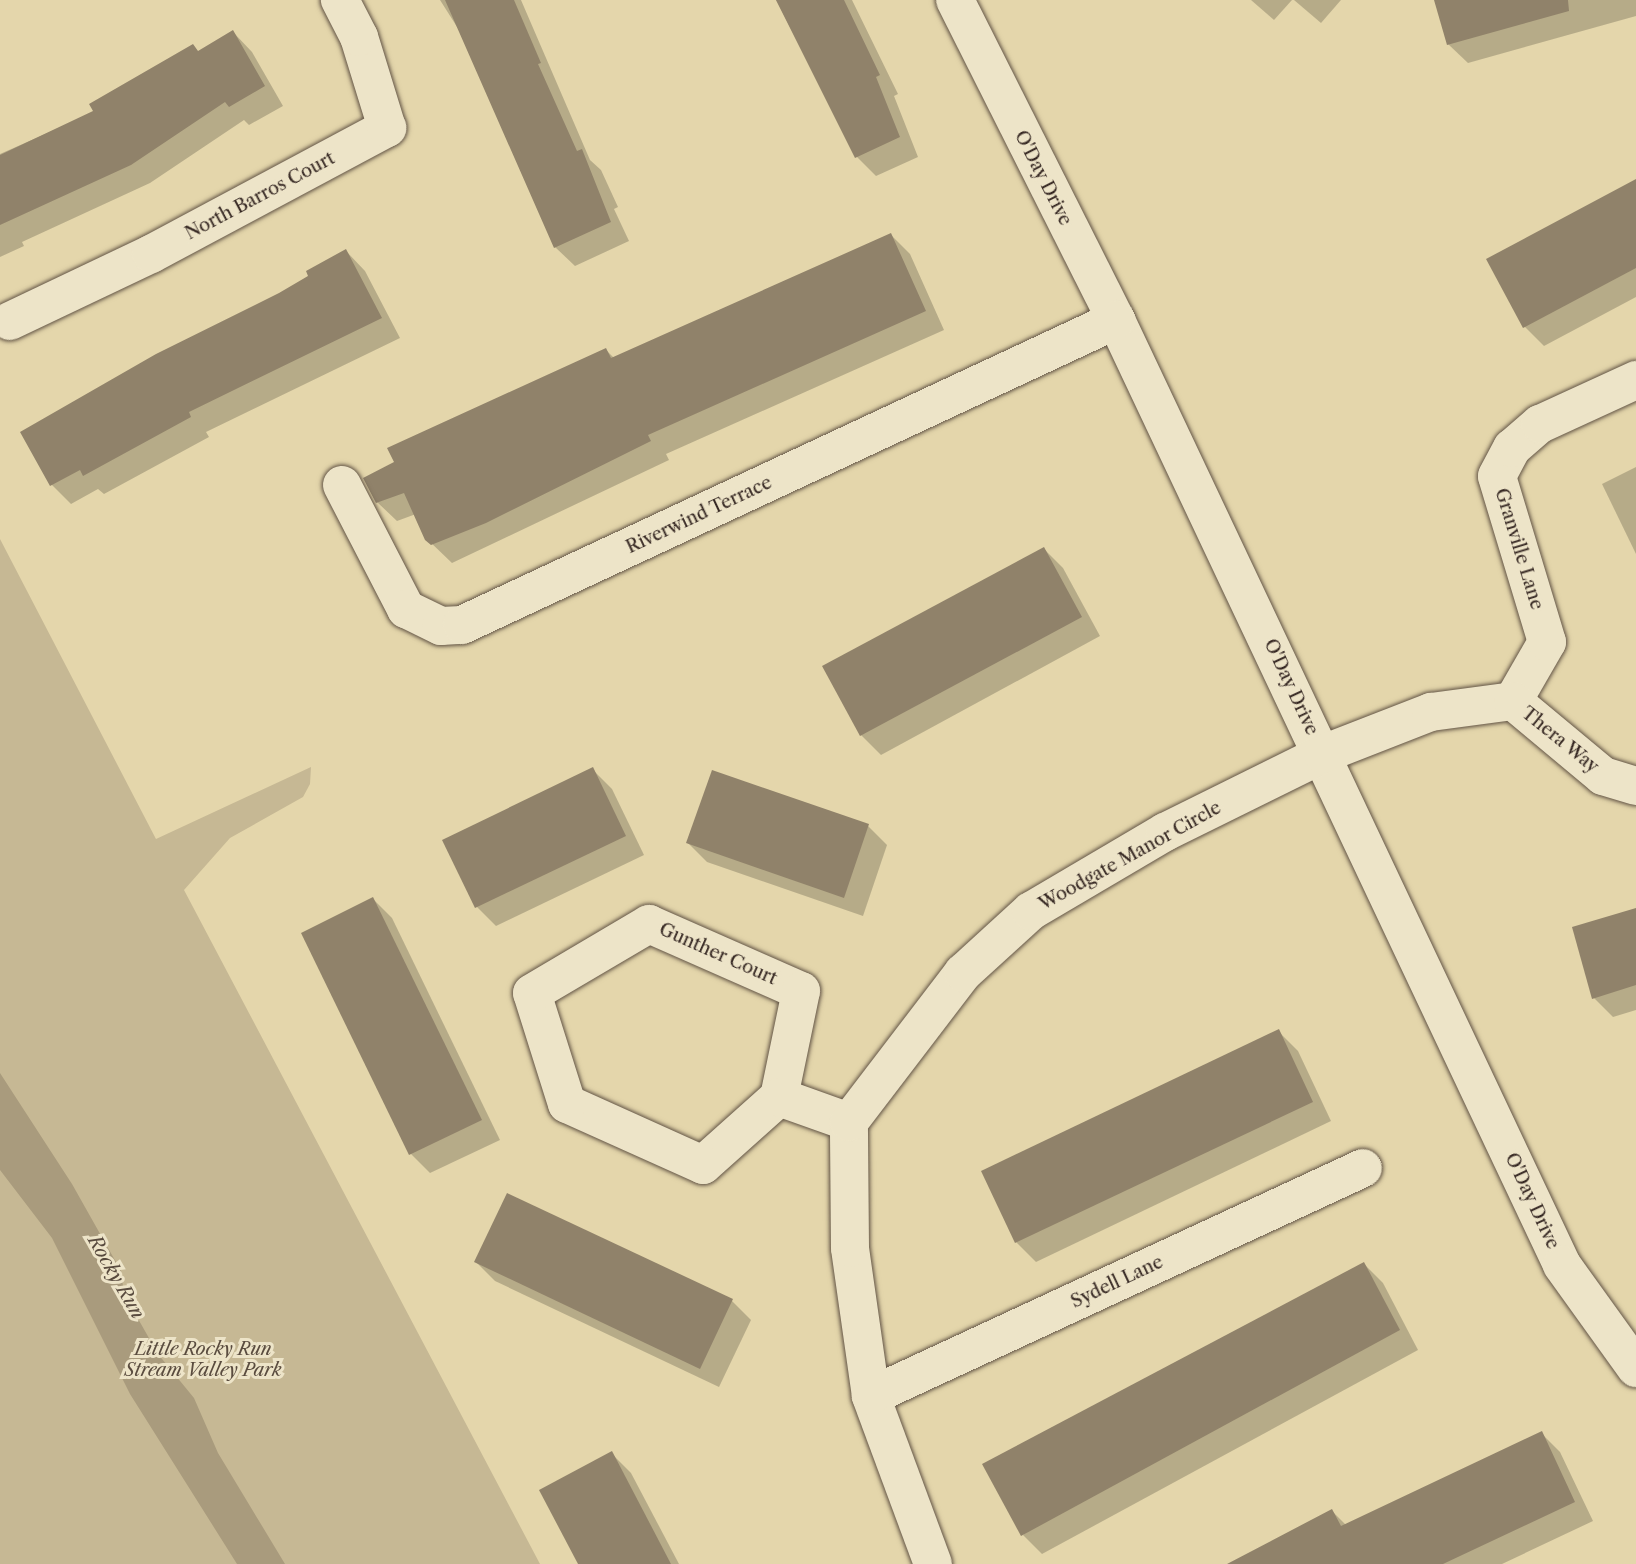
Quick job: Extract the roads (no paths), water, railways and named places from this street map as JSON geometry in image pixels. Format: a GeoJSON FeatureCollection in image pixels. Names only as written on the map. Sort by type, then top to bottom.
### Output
{"type":"FeatureCollection","features":[{"type":"Feature","properties":{"kind":"street","name":"North Barros Court"},"geometry":{"type":"LineString","coordinates":[[10,321],[151,254],[387,128],[359,37],[340,0]]}},
{"type":"Feature","properties":{"kind":"street","name":"O'Day Drive"},"geometry":{"type":"LineString","coordinates":[[955,0],[1116,320],[1562,1265],[1636,1368]]}},
{"type":"Feature","properties":{"kind":"street","name":"Riverwind Terrace"},"geometry":{"type":"LineString","coordinates":[[342,485],[406,609],[441,626],[462,625],[1116,320]]}},
{"type":"Feature","properties":{"kind":"street","name":"Granville Lane"},"geometry":{"type":"LineString","coordinates":[[1513,701],[1548,642],[1497,476],[1512,448],[1540,424],[1636,380]]}},
{"type":"Feature","properties":{"kind":"street","name":"Thera Way"},"geometry":{"type":"LineString","coordinates":[[1323,754],[1432,712],[1513,701],[1603,776],[1636,786]]}},
{"type":"Feature","properties":{"kind":"street","name":"Woodgate Manor Circle"},"geometry":{"type":"LineString","coordinates":[[849,1122],[962,973],[1031,911],[1165,832],[1323,754]]}},
{"type":"Feature","properties":{"kind":"street","name":"Gunther Court"},"geometry":{"type":"LineString","coordinates":[[649,925],[800,991],[779,1097],[703,1165],[567,1104],[532,993],[649,925]]}},
{"type":"Feature","properties":{"kind":"street"},"geometry":{"type":"LineString","coordinates":[[779,1097],[849,1122],[850,1248],[871,1396],[933,1564]]}},
{"type":"Feature","properties":{"kind":"street","name":"Sydell Lane"},"geometry":{"type":"LineString","coordinates":[[871,1396],[1363,1168]]}},
{"type":"Feature","properties":{"kind":"water","name":"Rocky Run"},"geometry":{"type":"Polygon","coordinates":[[[0,1073],[72,1184],[121,1271],[124,1294],[158,1354],[194,1398],[218,1453],[285,1564],[237,1564],[130,1394],[52,1238],[0,1170],[0,1073]]]}},
{"type":"Feature","properties":{"kind":"park label","name":"Little Rocky Run Stream Valley Park"},"geometry":{"type":"Point","coordinates":[203,1360]}}]}
